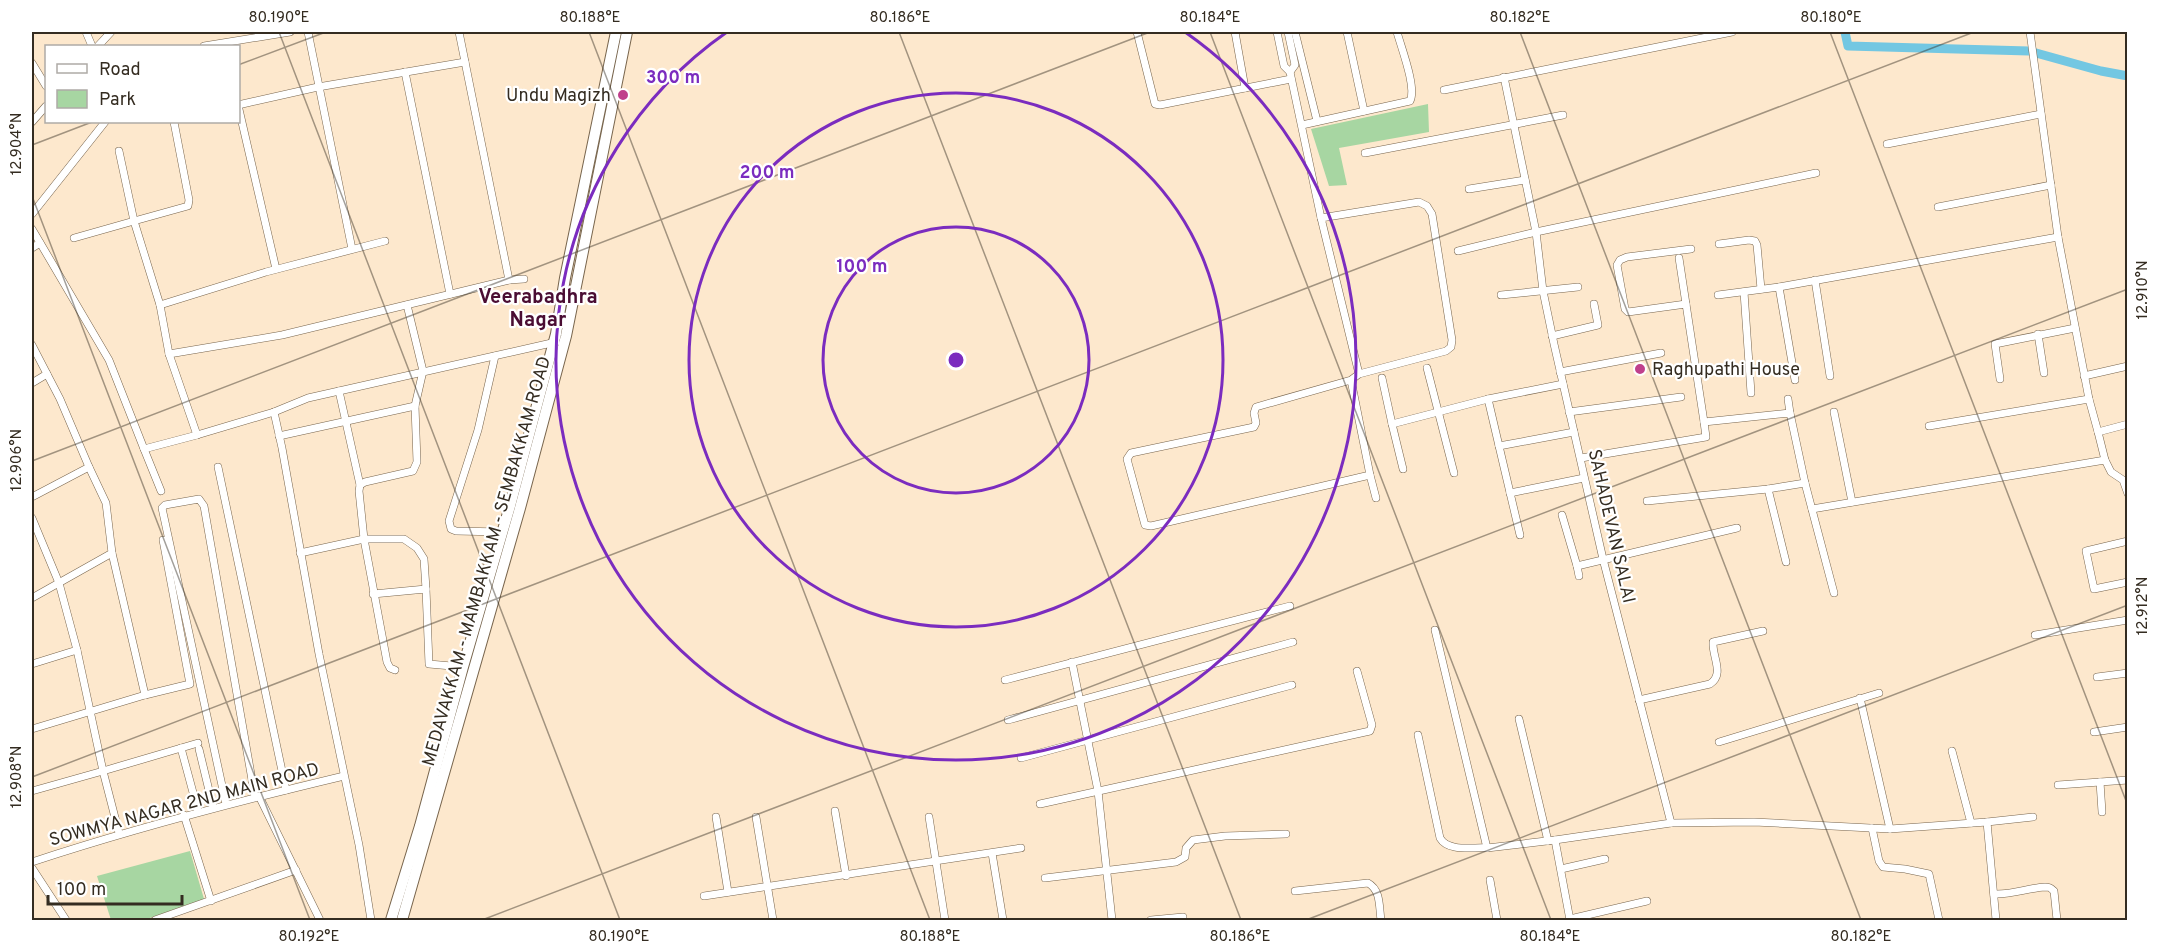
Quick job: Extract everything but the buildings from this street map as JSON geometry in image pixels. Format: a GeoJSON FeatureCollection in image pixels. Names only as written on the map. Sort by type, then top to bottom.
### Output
{"type":"FeatureCollection","features":[{"type":"Feature","properties":{"kind":"main road","name":"MEDAVAKKAM - MAMBAKKAM - SEMBAKKAM ROAD"},"geometry":{"type":"LineString","coordinates":[[559,342],[565,278],[616,32]]}},
{"type":"Feature","properties":{"kind":"main road","name":"MEDAVAKKAM - MAMBAKKAM - SEMBAKKAM ROAD"},"geometry":{"type":"LineString","coordinates":[[402,921],[559,342],[627,32]]}},
{"type":"Feature","properties":{"kind":"main road","name":"MEDAVAKKAM - MAMBAKKAM - SEMBAKKAM ROAD"},"geometry":{"type":"LineString","coordinates":[[391,921],[420,826],[502,532],[515,507]]}},
{"type":"Feature","properties":{"kind":"street"},"geometry":{"type":"LineString","coordinates":[[99,45],[111,32]]}},
{"type":"Feature","properties":{"kind":"street"},"geometry":{"type":"LineString","coordinates":[[210,45],[290,32]]}},
{"type":"Feature","properties":{"kind":"street"},"geometry":{"type":"LineString","coordinates":[[308,32],[352,249]]}},
{"type":"Feature","properties":{"kind":"street"},"geometry":{"type":"LineString","coordinates":[[459,32],[508,280]]}},
{"type":"Feature","properties":{"kind":"street"},"geometry":{"type":"LineString","coordinates":[[1137,32],[1155,104],[1160,105],[1245,88],[1290,76]]}},
{"type":"Feature","properties":{"kind":"street"},"geometry":{"type":"LineString","coordinates":[[1234,32],[1245,88]]}},
{"type":"Feature","properties":{"kind":"street"},"geometry":{"type":"LineString","coordinates":[[1277,32],[1284,66],[1290,76],[1302,125],[1321,218],[1359,374]]}},
{"type":"Feature","properties":{"kind":"street"},"geometry":{"type":"LineString","coordinates":[[1295,32],[1317,121]]}},
{"type":"Feature","properties":{"kind":"street"},"geometry":{"type":"LineString","coordinates":[[1347,32],[1364,111]]}},
{"type":"Feature","properties":{"kind":"street"},"geometry":{"type":"LineString","coordinates":[[1302,125],[1410,101],[1413,96],[1397,32]]}},
{"type":"Feature","properties":{"kind":"street"},"geometry":{"type":"LineString","coordinates":[[1444,90],[1504,76],[1732,32]]}},
{"type":"Feature","properties":{"kind":"street"},"geometry":{"type":"LineString","coordinates":[[2030,32],[2058,237],[2089,399],[2105,460],[2111,472],[2125,478],[2127,494]]}},
{"type":"Feature","properties":{"kind":"street"},"geometry":{"type":"LineString","coordinates":[[1279,41],[1289,35],[1295,65],[1290,76]]}},
{"type":"Feature","properties":{"kind":"street"},"geometry":{"type":"LineString","coordinates":[[240,105],[318,87],[465,62]]}},
{"type":"Feature","properties":{"kind":"street"},"geometry":{"type":"LineString","coordinates":[[32,63],[45,84]]}},
{"type":"Feature","properties":{"kind":"street"},"geometry":{"type":"LineString","coordinates":[[405,72],[450,294]]}},
{"type":"Feature","properties":{"kind":"street","name":"SAHADEVAN SALAI"},"geometry":{"type":"LineString","coordinates":[[1504,76],[1536,232],[1543,291],[1560,372],[1603,559],[1671,823]]}},
{"type":"Feature","properties":{"kind":"street"},"geometry":{"type":"LineString","coordinates":[[32,122],[45,107]]}},
{"type":"Feature","properties":{"kind":"street"},"geometry":{"type":"LineString","coordinates":[[240,114],[276,269]]}},
{"type":"Feature","properties":{"kind":"street"},"geometry":{"type":"LineString","coordinates":[[1887,144],[2041,114]]}},
{"type":"Feature","properties":{"kind":"street"},"geometry":{"type":"LineString","coordinates":[[1365,153],[1563,115]]}},
{"type":"Feature","properties":{"kind":"street"},"geometry":{"type":"LineString","coordinates":[[32,214],[104,123]]}},
{"type":"Feature","properties":{"kind":"street"},"geometry":{"type":"LineString","coordinates":[[74,238],[188,206],[189,200],[174,123]]}},
{"type":"Feature","properties":{"kind":"street"},"geometry":{"type":"LineString","coordinates":[[119,151],[134,221],[160,305],[169,354],[197,435]]}},
{"type":"Feature","properties":{"kind":"street"},"geometry":{"type":"LineString","coordinates":[[1458,251],[1536,232],[1816,173]]}},
{"type":"Feature","properties":{"kind":"street"},"geometry":{"type":"LineString","coordinates":[[1469,189],[1525,180]]}},
{"type":"Feature","properties":{"kind":"street"},"geometry":{"type":"LineString","coordinates":[[1938,207],[2051,185]]}},
{"type":"Feature","properties":{"kind":"street"},"geometry":{"type":"LineString","coordinates":[[1321,218],[1419,202],[1426,206],[1432,214],[1452,340],[1451,347],[1446,351],[1359,374],[1351,380],[1256,407],[1254,427],[1131,453],[1127,459],[1143,521],[1145,525],[1151,526],[1370,476]]}},
{"type":"Feature","properties":{"kind":"street"},"geometry":{"type":"LineString","coordinates":[[32,229],[109,360],[161,491]]}},
{"type":"Feature","properties":{"kind":"street"},"geometry":{"type":"LineString","coordinates":[[1718,295],[1779,287],[2058,237]]}},
{"type":"Feature","properties":{"kind":"street"},"geometry":{"type":"LineString","coordinates":[[1719,244],[1749,240],[1755,242],[1761,289]]}},
{"type":"Feature","properties":{"kind":"street"},"geometry":{"type":"LineString","coordinates":[[160,305],[276,269],[385,242]]}},
{"type":"Feature","properties":{"kind":"street"},"geometry":{"type":"LineString","coordinates":[[32,248],[39,243]]}},
{"type":"Feature","properties":{"kind":"street"},"geometry":{"type":"LineString","coordinates":[[1686,304],[1626,311],[1617,266],[1620,260],[1626,257],[1691,249]]}},
{"type":"Feature","properties":{"kind":"street"},"geometry":{"type":"LineString","coordinates":[[1581,458],[1706,437],[1679,258]]}},
{"type":"Feature","properties":{"kind":"street"},"geometry":{"type":"LineString","coordinates":[[169,354],[282,335],[508,280],[524,279]]}},
{"type":"Feature","properties":{"kind":"street"},"geometry":{"type":"LineString","coordinates":[[1815,280],[1830,376]]}},
{"type":"Feature","properties":{"kind":"street"},"geometry":{"type":"LineString","coordinates":[[1501,295],[1578,287]]}},
{"type":"Feature","properties":{"kind":"street"},"geometry":{"type":"LineString","coordinates":[[1779,287],[1795,380]]}},
{"type":"Feature","properties":{"kind":"street"},"geometry":{"type":"LineString","coordinates":[[1744,292],[1751,393]]}},
{"type":"Feature","properties":{"kind":"street"},"geometry":{"type":"LineString","coordinates":[[1552,336],[1598,325],[1593,304]]}},
{"type":"Feature","properties":{"kind":"street"},"geometry":{"type":"LineString","coordinates":[[360,485],[415,469],[417,462],[415,406],[423,371],[407,305]]}},
{"type":"Feature","properties":{"kind":"street"},"geometry":{"type":"LineString","coordinates":[[2000,379],[1995,344],[2075,328]]}},
{"type":"Feature","properties":{"kind":"street"},"geometry":{"type":"LineString","coordinates":[[2038,334],[2044,373]]}},
{"type":"Feature","properties":{"kind":"street"},"geometry":{"type":"LineString","coordinates":[[144,449],[274,412],[308,398],[339,390],[559,342]]}},
{"type":"Feature","properties":{"kind":"street"},"geometry":{"type":"LineString","coordinates":[[32,345],[105,503],[112,553],[145,695]]}},
{"type":"Feature","properties":{"kind":"street"},"geometry":{"type":"LineString","coordinates":[[1560,372],[1661,353]]}},
{"type":"Feature","properties":{"kind":"street"},"geometry":{"type":"LineString","coordinates":[[495,356],[478,430],[449,521],[451,529],[456,531],[502,532]]}},
{"type":"Feature","properties":{"kind":"street"},"geometry":{"type":"LineString","coordinates":[[2085,376],[2127,366]]}},
{"type":"Feature","properties":{"kind":"street"},"geometry":{"type":"LineString","coordinates":[[1427,368],[1454,473]]}},
{"type":"Feature","properties":{"kind":"street"},"geometry":{"type":"LineString","coordinates":[[32,383],[47,374]]}},
{"type":"Feature","properties":{"kind":"street"},"geometry":{"type":"LineString","coordinates":[[1382,378],[1403,469]]}},
{"type":"Feature","properties":{"kind":"street"},"geometry":{"type":"LineString","coordinates":[[1351,380],[1376,498]]}},
{"type":"Feature","properties":{"kind":"street"},"geometry":{"type":"LineString","coordinates":[[1392,424],[1488,399],[1563,384]]}},
{"type":"Feature","properties":{"kind":"street"},"geometry":{"type":"LineString","coordinates":[[339,390],[360,485],[358,491],[364,539],[387,662],[394,670]]}},
{"type":"Feature","properties":{"kind":"street"},"geometry":{"type":"LineString","coordinates":[[1569,412],[1681,397]]}},
{"type":"Feature","properties":{"kind":"street"},"geometry":{"type":"LineString","coordinates":[[1488,399],[1520,535]]}},
{"type":"Feature","properties":{"kind":"street"},"geometry":{"type":"LineString","coordinates":[[1788,399],[1805,483],[1834,593]]}},
{"type":"Feature","properties":{"kind":"street"},"geometry":{"type":"LineString","coordinates":[[1929,426],[2089,399]]}},
{"type":"Feature","properties":{"kind":"street"},"geometry":{"type":"LineString","coordinates":[[279,436],[415,406]]}},
{"type":"Feature","properties":{"kind":"street"},"geometry":{"type":"LineString","coordinates":[[274,412],[359,844],[370,920]]}},
{"type":"Feature","properties":{"kind":"street"},"geometry":{"type":"LineString","coordinates":[[1834,412],[1852,502]]}},
{"type":"Feature","properties":{"kind":"street"},"geometry":{"type":"LineString","coordinates":[[1704,422],[1790,413]]}},
{"type":"Feature","properties":{"kind":"street"},"geometry":{"type":"LineString","coordinates":[[2098,432],[2127,424]]}},
{"type":"Feature","properties":{"kind":"street"},"geometry":{"type":"LineString","coordinates":[[1499,446],[1574,432]]}},
{"type":"Feature","properties":{"kind":"street"},"geometry":{"type":"LineString","coordinates":[[1812,509],[2105,460]]}},
{"type":"Feature","properties":{"kind":"street"},"geometry":{"type":"LineString","coordinates":[[32,497],[89,467]]}},
{"type":"Feature","properties":{"kind":"street"},"geometry":{"type":"LineString","coordinates":[[218,467],[286,790]]}},
{"type":"Feature","properties":{"kind":"street"},"geometry":{"type":"LineString","coordinates":[[1510,492],[1584,478]]}},
{"type":"Feature","properties":{"kind":"street"},"geometry":{"type":"LineString","coordinates":[[1647,501],[1805,483]]}},
{"type":"Feature","properties":{"kind":"street"},"geometry":{"type":"LineString","coordinates":[[1768,489],[1786,562]]}},
{"type":"Feature","properties":{"kind":"street"},"geometry":{"type":"LineString","coordinates":[[226,804],[162,508],[165,505],[199,499],[204,506],[257,797],[320,921]]}},
{"type":"Feature","properties":{"kind":"street"},"geometry":{"type":"LineString","coordinates":[[1562,514],[1580,576]]}},
{"type":"Feature","properties":{"kind":"street"},"geometry":{"type":"LineString","coordinates":[[32,518],[58,583],[77,650],[119,834]]}},
{"type":"Feature","properties":{"kind":"street"},"geometry":{"type":"LineString","coordinates":[[1577,566],[1737,528]]}},
{"type":"Feature","properties":{"kind":"street"},"geometry":{"type":"LineString","coordinates":[[300,553],[364,539],[404,539],[417,548],[424,559],[429,663],[463,667]]}},
{"type":"Feature","properties":{"kind":"street"},"geometry":{"type":"LineString","coordinates":[[32,729],[190,684],[163,540]]}},
{"type":"Feature","properties":{"kind":"street"},"geometry":{"type":"LineString","coordinates":[[2127,541],[2086,551],[2094,589],[2127,582]]}},
{"type":"Feature","properties":{"kind":"street"},"geometry":{"type":"LineString","coordinates":[[32,598],[112,553]]}},
{"type":"Feature","properties":{"kind":"street"},"geometry":{"type":"LineString","coordinates":[[374,594],[426,589]]}},
{"type":"Feature","properties":{"kind":"street"},"geometry":{"type":"LineString","coordinates":[[1005,680],[1290,606]]}},
{"type":"Feature","properties":{"kind":"street"},"geometry":{"type":"LineString","coordinates":[[2035,635],[2127,620]]}},
{"type":"Feature","properties":{"kind":"street"},"geometry":{"type":"LineString","coordinates":[[1435,630],[1487,848]]}},
{"type":"Feature","properties":{"kind":"street"},"geometry":{"type":"LineString","coordinates":[[1639,700],[1710,684],[1716,680],[1719,673],[1713,642],[1763,631]]}},
{"type":"Feature","properties":{"kind":"street"},"geometry":{"type":"LineString","coordinates":[[1008,720],[1293,642]]}},
{"type":"Feature","properties":{"kind":"street"},"geometry":{"type":"LineString","coordinates":[[32,664],[77,650]]}},
{"type":"Feature","properties":{"kind":"street"},"geometry":{"type":"LineString","coordinates":[[1072,662],[1098,791],[1112,921]]}},
{"type":"Feature","properties":{"kind":"street"},"geometry":{"type":"LineString","coordinates":[[1040,804],[1370,731],[1372,725],[1357,671]]}},
{"type":"Feature","properties":{"kind":"street"},"geometry":{"type":"LineString","coordinates":[[2097,677],[2127,673]]}},
{"type":"Feature","properties":{"kind":"street"},"geometry":{"type":"LineString","coordinates":[[1021,758],[1292,685]]}},
{"type":"Feature","properties":{"kind":"street"},"geometry":{"type":"LineString","coordinates":[[1719,742],[1879,693]]}},
{"type":"Feature","properties":{"kind":"street"},"geometry":{"type":"LineString","coordinates":[[1860,698],[1890,829]]}},
{"type":"Feature","properties":{"kind":"street"},"geometry":{"type":"LineString","coordinates":[[1519,720],[1561,869],[1570,920],[1647,901]]}},
{"type":"Feature","properties":{"kind":"street"},"geometry":{"type":"LineString","coordinates":[[2094,732],[2127,727]]}},
{"type":"Feature","properties":{"kind":"street"},"geometry":{"type":"LineString","coordinates":[[1418,735],[1440,838],[1443,843],[1455,847],[1487,848],[1671,823],[1754,822],[1890,829],[2033,817]]}},
{"type":"Feature","properties":{"kind":"street"},"geometry":{"type":"LineString","coordinates":[[32,791],[180,748],[199,746],[213,807]]}},
{"type":"Feature","properties":{"kind":"street"},"geometry":{"type":"LineString","coordinates":[[180,748],[198,812]]}},
{"type":"Feature","properties":{"kind":"street"},"geometry":{"type":"LineString","coordinates":[[1952,751],[1971,823]]}},
{"type":"Feature","properties":{"kind":"street","name":"SOWMYA NAGAR 2ND MAIN ROAD"},"geometry":{"type":"LineString","coordinates":[[32,862],[213,807],[344,776]]}},
{"type":"Feature","properties":{"kind":"street"},"geometry":{"type":"LineString","coordinates":[[2058,785],[2127,780]]}},
{"type":"Feature","properties":{"kind":"street"},"geometry":{"type":"LineString","coordinates":[[2100,782],[2102,812]]}},
{"type":"Feature","properties":{"kind":"street"},"geometry":{"type":"LineString","coordinates":[[835,811],[846,876]]}},
{"type":"Feature","properties":{"kind":"street"},"geometry":{"type":"LineString","coordinates":[[184,815],[211,901]]}},
{"type":"Feature","properties":{"kind":"street"},"geometry":{"type":"LineString","coordinates":[[716,817],[728,892]]}},
{"type":"Feature","properties":{"kind":"street"},"geometry":{"type":"LineString","coordinates":[[929,817],[942,920]]}},
{"type":"Feature","properties":{"kind":"street"},"geometry":{"type":"LineString","coordinates":[[756,818],[773,921]]}},
{"type":"Feature","properties":{"kind":"street"},"geometry":{"type":"LineString","coordinates":[[1987,822],[1996,921]]}},
{"type":"Feature","properties":{"kind":"street"},"geometry":{"type":"LineString","coordinates":[[1872,828],[1879,861],[1884,867],[1905,868],[1929,874],[1939,921]]}},
{"type":"Feature","properties":{"kind":"street"},"geometry":{"type":"LineString","coordinates":[[1045,878],[1181,861],[1185,857],[1188,844],[1193,840],[1225,836],[1286,834]]}},
{"type":"Feature","properties":{"kind":"street"},"geometry":{"type":"LineString","coordinates":[[704,896],[1021,848]]}},
{"type":"Feature","properties":{"kind":"street"},"geometry":{"type":"LineString","coordinates":[[992,853],[1003,921]]}},
{"type":"Feature","properties":{"kind":"street"},"geometry":{"type":"LineString","coordinates":[[1561,869],[1605,859]]}},
{"type":"Feature","properties":{"kind":"street"},"geometry":{"type":"LineString","coordinates":[[32,868],[66,921]]}},
{"type":"Feature","properties":{"kind":"street"},"geometry":{"type":"LineString","coordinates":[[155,921],[296,870]]}},
{"type":"Feature","properties":{"kind":"street"},"geometry":{"type":"LineString","coordinates":[[1490,880],[1497,921]]}},
{"type":"Feature","properties":{"kind":"street"},"geometry":{"type":"LineString","coordinates":[[1295,891],[1368,883],[1374,886],[1377,892],[1381,921]]}},
{"type":"Feature","properties":{"kind":"street"},"geometry":{"type":"LineString","coordinates":[[1994,894],[2012,894],[2046,887],[2052,888],[2057,921]]}},
{"type":"Feature","properties":{"kind":"street"},"geometry":{"type":"LineString","coordinates":[[1151,921],[1183,917]]}},
{"type":"Feature","properties":{"kind":"green space"},"geometry":{"type":"Polygon","coordinates":[[[1428,104],[1429,132],[1339,148],[1347,185],[1329,186],[1311,129],[1428,104]]]}},
{"type":"Feature","properties":{"kind":"green space"},"geometry":{"type":"Polygon","coordinates":[[[190,851],[204,899],[144,920],[111,920],[97,876],[190,851]]]}},
{"type":"Feature","properties":{"kind":"waterway"},"geometry":{"type":"LineString","coordinates":[[1845,32],[1848,46],[2029,51],[2128,76]]}},
{"type":"Feature","properties":{"kind":"place","name":"Undu Magizh"},"geometry":{"type":"Point","coordinates":[623,95]}},
{"type":"Feature","properties":{"kind":"place","name":"Raghupathi House"},"geometry":{"type":"Point","coordinates":[1640,369]}},
{"type":"Feature","properties":{"kind":"district","name":"Veerabadhra Nagar"},"geometry":{"type":"Point","coordinates":[538,308]}}]}
